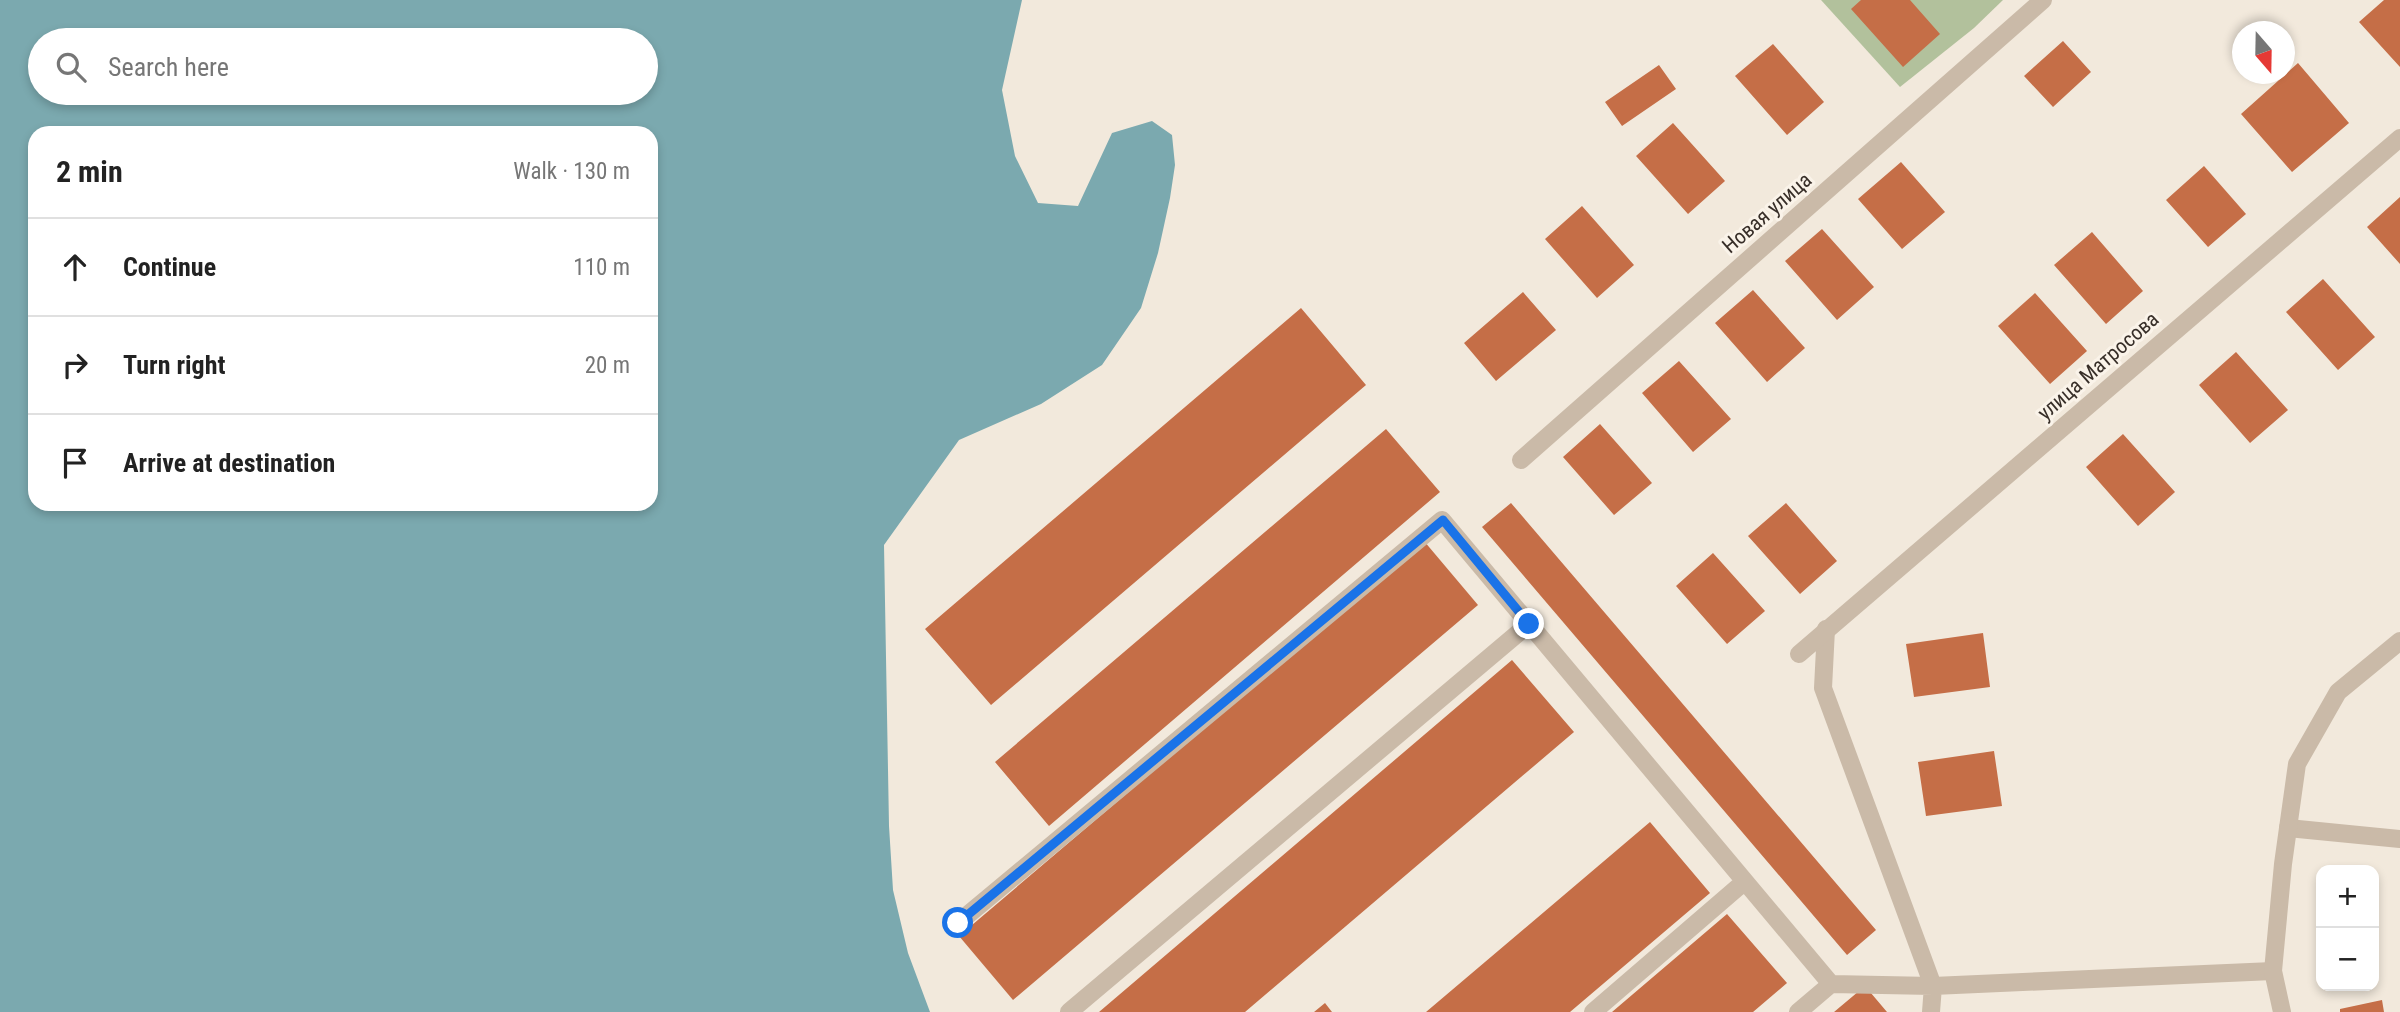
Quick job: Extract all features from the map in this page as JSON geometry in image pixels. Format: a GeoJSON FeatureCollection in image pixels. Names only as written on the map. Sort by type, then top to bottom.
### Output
{"type":"FeatureCollection","features":[{"type":"Feature","properties":{"kind":"street","name":"Новая улица"},"geometry":{"type":"LineString","coordinates":[[1521,460],[2043,0]]}},
{"type":"Feature","properties":{"kind":"street","name":"улица Матросова"},"geometry":{"type":"LineString","coordinates":[[1799,654],[2400,138]]}},
{"type":"Feature","properties":{"kind":"street"},"geometry":{"type":"LineString","coordinates":[[958,923],[1443,520],[1832,984]]}},
{"type":"Feature","properties":{"kind":"street"},"geometry":{"type":"LineString","coordinates":[[1069,1012],[1529,624]]}},
{"type":"Feature","properties":{"kind":"street"},"geometry":{"type":"LineString","coordinates":[[1826,629],[1823,688],[1933,986],[1931,1012]]}},
{"type":"Feature","properties":{"kind":"street"},"geometry":{"type":"LineString","coordinates":[[2282,1012],[2273,971],[2297,764],[2338,692],[2400,641]]}},
{"type":"Feature","properties":{"kind":"street"},"geometry":{"type":"LineString","coordinates":[[2288,828],[2400,839]]}},
{"type":"Feature","properties":{"kind":"street"},"geometry":{"type":"LineString","coordinates":[[1593,1012],[1744,882]]}},
{"type":"Feature","properties":{"kind":"street"},"geometry":{"type":"LineString","coordinates":[[1798,1012],[1832,984],[1933,986],[2273,971]]}},
{"type":"Feature","properties":{"kind":"green space"},"geometry":{"type":"Polygon","coordinates":[[[1821,0],[2003,0],[1974,28],[1900,87],[1821,0]]]}},
{"type":"Feature","properties":{"kind":"water"},"geometry":{"type":"Polygon","coordinates":[[[0,0],[1022,0],[1002,90],[1015,156],[1038,203],[1078,206],[1112,133],[1152,121],[1172,135],[1175,165],[1158,253],[1141,308],[1102,365],[1041,404],[959,440],[884,545],[889,826],[893,890],[908,953],[930,1012],[0,1012],[0,0]]]}},
{"type":"Feature","properties":{"kind":"building"},"geometry":{"type":"Polygon","coordinates":[[[1861,0],[1910,0],[1940,34],[1903,67],[1851,9],[1861,0]]]}},
{"type":"Feature","properties":{"kind":"building"},"geometry":{"type":"Polygon","coordinates":[[[2384,0],[2400,0],[2400,67],[2359,22],[2384,0]]]}},
{"type":"Feature","properties":{"kind":"building"},"geometry":{"type":"Polygon","coordinates":[[[2063,41],[2091,72],[2053,107],[2024,76],[2063,41]]]}},
{"type":"Feature","properties":{"kind":"building"},"geometry":{"type":"Polygon","coordinates":[[[1773,44],[1824,102],[1787,135],[1735,76],[1773,44]]]}},
{"type":"Feature","properties":{"kind":"building"},"geometry":{"type":"Polygon","coordinates":[[[2298,63],[2349,123],[2292,172],[2241,114],[2275,84],[2295,84],[2295,66],[2298,63]]]}},
{"type":"Feature","properties":{"kind":"building"},"geometry":{"type":"Polygon","coordinates":[[[1659,65],[1676,89],[1622,126],[1605,102],[1659,65]]]}},
{"type":"Feature","properties":{"kind":"building"},"geometry":{"type":"Polygon","coordinates":[[[1673,123],[1725,181],[1688,214],[1636,156],[1673,123]]]}},
{"type":"Feature","properties":{"kind":"building"},"geometry":{"type":"Polygon","coordinates":[[[1901,162],[1945,212],[1902,249],[1858,199],[1901,162]]]}},
{"type":"Feature","properties":{"kind":"building"},"geometry":{"type":"Polygon","coordinates":[[[2204,166],[2246,214],[2208,247],[2166,200],[2204,166]]]}},
{"type":"Feature","properties":{"kind":"building"},"geometry":{"type":"Polygon","coordinates":[[[2400,197],[2400,264],[2367,227],[2400,197]]]}},
{"type":"Feature","properties":{"kind":"building"},"geometry":{"type":"Polygon","coordinates":[[[1582,206],[1634,265],[1597,298],[1545,239],[1582,206]]]}},
{"type":"Feature","properties":{"kind":"building"},"geometry":{"type":"Polygon","coordinates":[[[1822,229],[1874,287],[1837,320],[1785,261],[1822,229]]]}},
{"type":"Feature","properties":{"kind":"building"},"geometry":{"type":"Polygon","coordinates":[[[2092,232],[2143,291],[2106,324],[2054,265],[2092,232]]]}},
{"type":"Feature","properties":{"kind":"building"},"geometry":{"type":"Polygon","coordinates":[[[2323,279],[2375,337],[2338,370],[2286,312],[2323,279]]]}},
{"type":"Feature","properties":{"kind":"building"},"geometry":{"type":"Polygon","coordinates":[[[1753,290],[1805,348],[1767,382],[1715,323],[1753,290]]]}},
{"type":"Feature","properties":{"kind":"building"},"geometry":{"type":"Polygon","coordinates":[[[1523,292],[1556,330],[1496,381],[1464,343],[1523,292]]]}},
{"type":"Feature","properties":{"kind":"building"},"geometry":{"type":"Polygon","coordinates":[[[2035,293],[2087,351],[2050,384],[1998,326],[2035,293]]]}},
{"type":"Feature","properties":{"kind":"building"},"geometry":{"type":"Polygon","coordinates":[[[1301,308],[1366,385],[991,705],[925,629],[1301,308]]]}},
{"type":"Feature","properties":{"kind":"building"},"geometry":{"type":"Polygon","coordinates":[[[2236,352],[2288,410],[2250,443],[2199,385],[2236,352]]]}},
{"type":"Feature","properties":{"kind":"building"},"geometry":{"type":"Polygon","coordinates":[[[1679,361],[1731,419],[1693,452],[1642,393],[1679,361]]]}},
{"type":"Feature","properties":{"kind":"building"},"geometry":{"type":"Polygon","coordinates":[[[1600,424],[1652,483],[1614,515],[1563,457],[1600,424]]]}},
{"type":"Feature","properties":{"kind":"building"},"geometry":{"type":"Polygon","coordinates":[[[1386,429],[1440,492],[1049,826],[995,762],[1386,429]]]}},
{"type":"Feature","properties":{"kind":"building"},"geometry":{"type":"Polygon","coordinates":[[[2123,434],[2175,492],[2138,526],[2086,467],[2123,434]]]}},
{"type":"Feature","properties":{"kind":"building"},"geometry":{"type":"Polygon","coordinates":[[[1511,503],[1876,930],[1847,955],[1482,527],[1511,503]]]}},
{"type":"Feature","properties":{"kind":"building"},"geometry":{"type":"Polygon","coordinates":[[[1786,503],[1837,561],[1800,594],[1748,536],[1786,503]]]}},
{"type":"Feature","properties":{"kind":"building"},"geometry":{"type":"Polygon","coordinates":[[[1424,541],[1478,605],[1013,1000],[959,936],[1424,541]]]}},
{"type":"Feature","properties":{"kind":"building"},"geometry":{"type":"Polygon","coordinates":[[[1713,553],[1765,611],[1727,644],[1676,586],[1713,553]]]}},
{"type":"Feature","properties":{"kind":"building"},"geometry":{"type":"Polygon","coordinates":[[[1983,633],[1990,687],[1914,697],[1906,644],[1983,633]]]}},
{"type":"Feature","properties":{"kind":"building"},"geometry":{"type":"Polygon","coordinates":[[[1512,660],[1574,732],[1245,1012],[1099,1012],[1512,660]]]}},
{"type":"Feature","properties":{"kind":"building"},"geometry":{"type":"Polygon","coordinates":[[[1994,751],[2002,806],[1926,816],[1918,762],[1994,751]]]}},
{"type":"Feature","properties":{"kind":"building"},"geometry":{"type":"Polygon","coordinates":[[[1650,822],[1710,893],[1570,1012],[1426,1012],[1650,822]]]}},
{"type":"Feature","properties":{"kind":"building"},"geometry":{"type":"Polygon","coordinates":[[[1727,914],[1787,983],[1753,1012],[1612,1012],[1727,914]]]}},
{"type":"Feature","properties":{"kind":"building"},"geometry":{"type":"Polygon","coordinates":[[[1865,986],[1887,1012],[1834,1012],[1865,986]]]}},
{"type":"Feature","properties":{"kind":"building"},"geometry":{"type":"Polygon","coordinates":[[[2382,1000],[2384,1012],[2340,1012],[2340,1009],[2382,1000]]]}},
{"type":"Feature","properties":{"kind":"building"},"geometry":{"type":"Polygon","coordinates":[[[1325,1003],[1332,1012],[1314,1012],[1325,1003]]]}},
{"type":"Feature","properties":{"kind":"route"},"geometry":{"type":"LineString","coordinates":[[958,923],[1443,520],[1529,624]]}}]}
